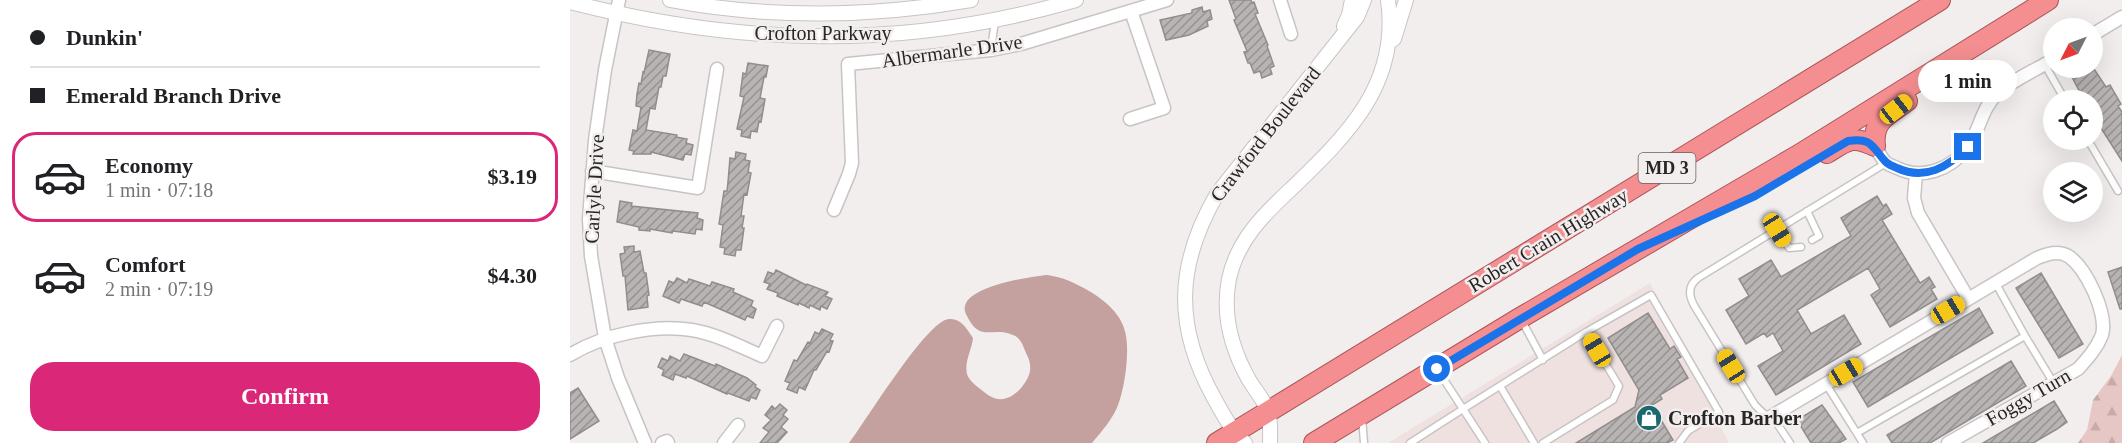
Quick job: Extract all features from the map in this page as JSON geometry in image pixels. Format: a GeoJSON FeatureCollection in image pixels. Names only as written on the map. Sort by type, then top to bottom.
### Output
{"type":"FeatureCollection","features":[{"type":"Feature","properties":{"kind":"highway","name":"Robert Crain Highway"},"geometry":{"type":"LineString","coordinates":[[1232,440],[1268,412],[1940,0]]}},
{"type":"Feature","properties":{"kind":"highway","name":"MD 3"},"geometry":{"type":"LineString","coordinates":[[1314,443],[1520,318],[1797,156],[2048,0]]}},
{"type":"Feature","properties":{"kind":"highway"},"geometry":{"type":"LineString","coordinates":[[1638,249],[1755,196],[1848,141],[1859,139],[1875,146],[1874,133],[1878,123],[1983,40]]}},
{"type":"Feature","properties":{"kind":"street","name":"Crofton Parkway"},"geometry":{"type":"LineString","coordinates":[[670,0],[770,12],[836,13],[901,9],[971,0]]}},
{"type":"Feature","properties":{"kind":"street","name":"Crofton Parkway"},"geometry":{"type":"LineString","coordinates":[[570,2],[618,7],[678,26],[779,36],[836,37],[903,33],[995,20],[1076,0]]}},
{"type":"Feature","properties":{"kind":"street"},"geometry":{"type":"LineString","coordinates":[[1280,0],[1291,34]]}},
{"type":"Feature","properties":{"kind":"street"},"geometry":{"type":"LineString","coordinates":[[1336,44],[1349,15],[1352,0]]}},
{"type":"Feature","properties":{"kind":"street","name":"Crawford Boulevard"},"geometry":{"type":"LineString","coordinates":[[1232,440],[1194,354],[1187,327],[1186,278],[1193,243],[1204,217],[1222,187],[1357,17],[1364,0]]}},
{"type":"Feature","properties":{"kind":"street"},"geometry":{"type":"LineString","coordinates":[[1388,0],[1390,30],[1388,58]]}},
{"type":"Feature","properties":{"kind":"street"},"geometry":{"type":"LineString","coordinates":[[1270,443],[1268,412],[1240,364],[1231,342],[1227,303],[1234,260],[1244,240],[1257,223],[1336,145],[1367,103],[1388,58],[1406,0]]}},
{"type":"Feature","properties":{"kind":"street","name":"Albermarle Drive"},"geometry":{"type":"LineString","coordinates":[[834,210],[852,163],[848,64],[991,50],[1021,44],[1161,1]]}},
{"type":"Feature","properties":{"kind":"street","name":"Carlyle Drive"},"geometry":{"type":"LineString","coordinates":[[618,7],[600,100],[592,171],[589,219],[591,256],[605,338],[618,378],[645,443]]}},
{"type":"Feature","properties":{"kind":"street"},"geometry":{"type":"LineString","coordinates":[[1130,119],[1164,108],[1131,10]]}},
{"type":"Feature","properties":{"kind":"street"},"geometry":{"type":"LineString","coordinates":[[2103,28],[2122,17]]}},
{"type":"Feature","properties":{"kind":"street"},"geometry":{"type":"LineString","coordinates":[[1875,146],[1886,163],[1916,174],[1931,173],[1954,161],[1968,147],[1987,105],[1999,92],[2043,66]]}},
{"type":"Feature","properties":{"kind":"street"},"geometry":{"type":"LineString","coordinates":[[592,171],[698,188],[717,69]]}},
{"type":"Feature","properties":{"kind":"street"},"geometry":{"type":"LineString","coordinates":[[1916,174],[1914,198],[1918,213],[1968,298]]}},
{"type":"Feature","properties":{"kind":"street","name":"Foggy Turn"},"geometry":{"type":"LineString","coordinates":[[1772,416],[2037,258],[2049,253],[2068,256],[2078,265],[2093,289],[2102,312],[2103,333],[2092,353],[2078,369],[1948,443]]}},
{"type":"Feature","properties":{"kind":"street"},"geometry":{"type":"LineString","coordinates":[[570,355],[605,338],[662,328],[691,330],[714,336],[762,356],[777,326]]}},
{"type":"Feature","properties":{"kind":"street"},"geometry":{"type":"LineString","coordinates":[[724,443],[738,426]]}},
{"type":"Feature","properties":{"kind":"lane"},"geometry":{"type":"LineString","coordinates":[[991,50],[995,20]]}},
{"type":"Feature","properties":{"kind":"lane"},"geometry":{"type":"LineString","coordinates":[[2094,150],[2118,191]]}},
{"type":"Feature","properties":{"kind":"lane"},"geometry":{"type":"LineString","coordinates":[[1790,443],[1772,416],[1764,414],[1755,405],[1690,299],[1690,292],[1694,281],[1698,278],[1886,163]]}},
{"type":"Feature","properties":{"kind":"lane"},"geometry":{"type":"LineString","coordinates":[[1807,211],[1819,236],[1812,240]]}},
{"type":"Feature","properties":{"kind":"lane"},"geometry":{"type":"LineString","coordinates":[[1777,230],[1789,248],[1801,247]]}},
{"type":"Feature","properties":{"kind":"lane"},"geometry":{"type":"LineString","coordinates":[[1995,282],[2053,382]]}},
{"type":"Feature","properties":{"kind":"lane"},"geometry":{"type":"LineString","coordinates":[[1409,443],[1586,332],[1651,295],[1719,412],[1688,431],[1679,443]]}},
{"type":"Feature","properties":{"kind":"lane"},"geometry":{"type":"LineString","coordinates":[[1520,318],[1543,360]]}},
{"type":"Feature","properties":{"kind":"lane"},"geometry":{"type":"LineString","coordinates":[[1543,443],[1613,400],[1619,386],[1586,332]]}},
{"type":"Feature","properties":{"kind":"lane"},"geometry":{"type":"LineString","coordinates":[[1857,433],[2025,336]]}},
{"type":"Feature","properties":{"kind":"lane"},"geometry":{"type":"LineString","coordinates":[[1437,369],[1485,443]]}},
{"type":"Feature","properties":{"kind":"lane"},"geometry":{"type":"LineString","coordinates":[[1826,384],[1863,443]]}},
{"type":"Feature","properties":{"kind":"lane"},"geometry":{"type":"LineString","coordinates":[[1500,386],[1534,443]]}},
{"type":"Feature","properties":{"kind":"lane"},"geometry":{"type":"LineString","coordinates":[[1362,414],[1364,443]]}},
{"type":"Feature","properties":{"kind":"shaded area"},"geometry":{"type":"Polygon","coordinates":[[[1047,275],[1069,281],[1100,298],[1114,311],[1124,328],[1127,356],[1121,397],[1113,415],[1092,443],[849,443],[912,353],[939,324],[949,319],[960,322],[973,338],[966,369],[972,382],[988,395],[998,399],[1014,395],[1029,376],[1029,359],[1021,342],[1016,336],[1006,333],[982,332],[977,329],[966,314],[965,306],[980,291],[1016,280],[1047,275]]]}},
{"type":"Feature","properties":{"kind":"shaded area"},"geometry":{"type":"Polygon","coordinates":[[[1650,283],[1729,443],[1388,443],[1650,283]]]}},
{"type":"Feature","properties":{"kind":"green space"},"geometry":{"type":"Polygon","coordinates":[[[2122,355],[2122,443],[2078,443],[2087,430],[2093,400],[2111,376],[2122,355]]]}},
{"type":"Feature","properties":{"kind":"building"},"geometry":{"type":"Polygon","coordinates":[[[1229,0],[1254,2],[1258,13],[1255,14],[1274,66],[1270,68],[1272,74],[1262,78],[1260,71],[1254,73],[1248,63],[1244,52],[1247,51],[1234,20],[1236,19],[1229,0]]]}},
{"type":"Feature","properties":{"kind":"building"},"geometry":{"type":"Polygon","coordinates":[[[1202,7],[1203,12],[1210,10],[1212,19],[1207,21],[1208,26],[1189,35],[1166,40],[1160,20],[1192,13],[1192,10],[1202,7]]]}},
{"type":"Feature","properties":{"kind":"building"},"geometry":{"type":"Polygon","coordinates":[[[649,50],[670,54],[666,76],[663,76],[661,87],[659,87],[655,109],[650,108],[646,130],[687,139],[686,143],[693,145],[691,155],[685,154],[683,160],[651,152],[651,154],[633,154],[634,151],[629,150],[633,130],[637,131],[641,107],[636,106],[637,94],[649,50]]]}},
{"type":"Feature","properties":{"kind":"building"},"geometry":{"type":"Polygon","coordinates":[[[748,63],[768,66],[760,98],[765,99],[761,122],[759,121],[757,132],[751,131],[750,138],[741,136],[742,130],[737,129],[744,97],[740,96],[743,73],[746,74],[748,63]]]}},
{"type":"Feature","properties":{"kind":"building"},"geometry":{"type":"Polygon","coordinates":[[[2073,78],[2100,78],[2106,87],[2110,85],[2121,104],[2118,106],[2122,112],[2122,161],[2103,131],[2103,90],[2079,90],[2073,78]]]}},
{"type":"Feature","properties":{"kind":"building"},"geometry":{"type":"Polygon","coordinates":[[[736,152],[746,154],[745,160],[750,161],[748,172],[751,173],[747,195],[744,194],[741,216],[744,216],[742,228],[744,228],[741,250],[736,250],[735,256],[724,254],[725,248],[720,247],[723,225],[719,224],[724,191],[727,191],[730,158],[735,159],[736,152]]]}},
{"type":"Feature","properties":{"kind":"building"},"geometry":{"type":"Polygon","coordinates":[[[1877,196],[1892,214],[1882,220],[1920,283],[1929,277],[1935,287],[1931,289],[1937,299],[1890,327],[1871,295],[1880,289],[1868,268],[1797,310],[1811,334],[1844,315],[1861,344],[1776,395],[1758,366],[1783,351],[1773,333],[1767,337],[1764,333],[1746,344],[1726,310],[1749,296],[1739,279],[1771,260],[1781,277],[1851,236],[1841,218],[1877,196]]]}},
{"type":"Feature","properties":{"kind":"building"},"geometry":{"type":"Polygon","coordinates":[[[620,201],[632,203],[631,206],[698,213],[697,218],[703,220],[702,230],[696,229],[695,234],[639,230],[639,227],[617,222],[620,201]]]}},
{"type":"Feature","properties":{"kind":"building"},"geometry":{"type":"Polygon","coordinates":[[[634,246],[634,252],[640,251],[644,273],[646,273],[648,307],[628,310],[625,276],[623,276],[620,254],[625,253],[624,247],[634,246]]]}},
{"type":"Feature","properties":{"kind":"building"},"geometry":{"type":"Polygon","coordinates":[[[2122,267],[2122,309],[2120,309],[2108,272],[2122,267]]]}},
{"type":"Feature","properties":{"kind":"building"},"geometry":{"type":"Polygon","coordinates":[[[776,270],[806,285],[828,292],[825,296],[832,299],[827,309],[821,306],[820,310],[810,305],[809,308],[799,303],[798,305],[767,289],[770,284],[764,282],[768,272],[774,274],[776,270]]]}},
{"type":"Feature","properties":{"kind":"building"},"geometry":{"type":"Polygon","coordinates":[[[2041,273],[2083,344],[2059,358],[2016,288],[2041,273]]]}},
{"type":"Feature","properties":{"kind":"building"},"geometry":{"type":"Polygon","coordinates":[[[677,278],[687,283],[689,279],[710,286],[712,282],[734,289],[733,292],[753,301],[751,306],[756,309],[753,318],[747,316],[745,320],[704,302],[702,306],[681,299],[679,303],[663,296],[669,281],[674,283],[677,278]]]}},
{"type":"Feature","properties":{"kind":"building"},"geometry":{"type":"Polygon","coordinates":[[[1979,308],[1993,333],[1868,407],[1853,382],[1979,308]]]}},
{"type":"Feature","properties":{"kind":"building"},"geometry":{"type":"Polygon","coordinates":[[[1648,313],[1670,349],[1674,346],[1681,357],[1677,359],[1688,378],[1660,395],[1662,399],[1652,405],[1673,440],[1667,443],[1576,443],[1635,407],[1639,390],[1608,338],[1648,313]]]}},
{"type":"Feature","properties":{"kind":"building"},"geometry":{"type":"Polygon","coordinates":[[[822,329],[833,334],[829,352],[827,351],[814,370],[805,390],[799,387],[797,393],[787,389],[790,383],[785,381],[794,360],[797,361],[815,332],[819,334],[822,329]]]}},
{"type":"Feature","properties":{"kind":"building"},"geometry":{"type":"Polygon","coordinates":[[[684,354],[715,366],[716,364],[747,378],[760,390],[756,399],[751,397],[749,401],[727,394],[687,376],[686,378],[675,374],[673,380],[662,375],[664,370],[658,367],[662,358],[668,361],[670,356],[680,361],[684,354]]]}},
{"type":"Feature","properties":{"kind":"building"},"geometry":{"type":"Polygon","coordinates":[[[2011,361],[2026,386],[1930,443],[1892,443],[1887,435],[2011,361]]]}},
{"type":"Feature","properties":{"kind":"building"},"geometry":{"type":"Polygon","coordinates":[[[578,388],[599,421],[570,439],[570,393],[578,388]]]}},
{"type":"Feature","properties":{"kind":"building"},"geometry":{"type":"Polygon","coordinates":[[[2054,401],[2067,422],[2057,429],[2033,443],[1983,443],[2054,401]]]}},
{"type":"Feature","properties":{"kind":"building"},"geometry":{"type":"Polygon","coordinates":[[[780,404],[787,410],[783,415],[788,419],[781,427],[787,432],[777,443],[760,443],[769,432],[763,428],[771,420],[765,415],[772,406],[775,409],[780,404]]]}},
{"type":"Feature","properties":{"kind":"building"},"geometry":{"type":"Polygon","coordinates":[[[1822,405],[1846,439],[1839,443],[1811,443],[1797,420],[1822,405]]]}},
{"type":"Feature","properties":{"kind":"place","name":"Crofton Barber"},"geometry":{"type":"Point","coordinates":[1649,418]}},
{"type":"Feature","properties":{"kind":"route"},"geometry":{"type":"LineString","coordinates":[[1437,369],[1638,249],[1755,196],[1848,141],[1859,139],[1875,146],[1886,163],[1916,174],[1931,173],[1944,167],[1968,147]]}}]}
